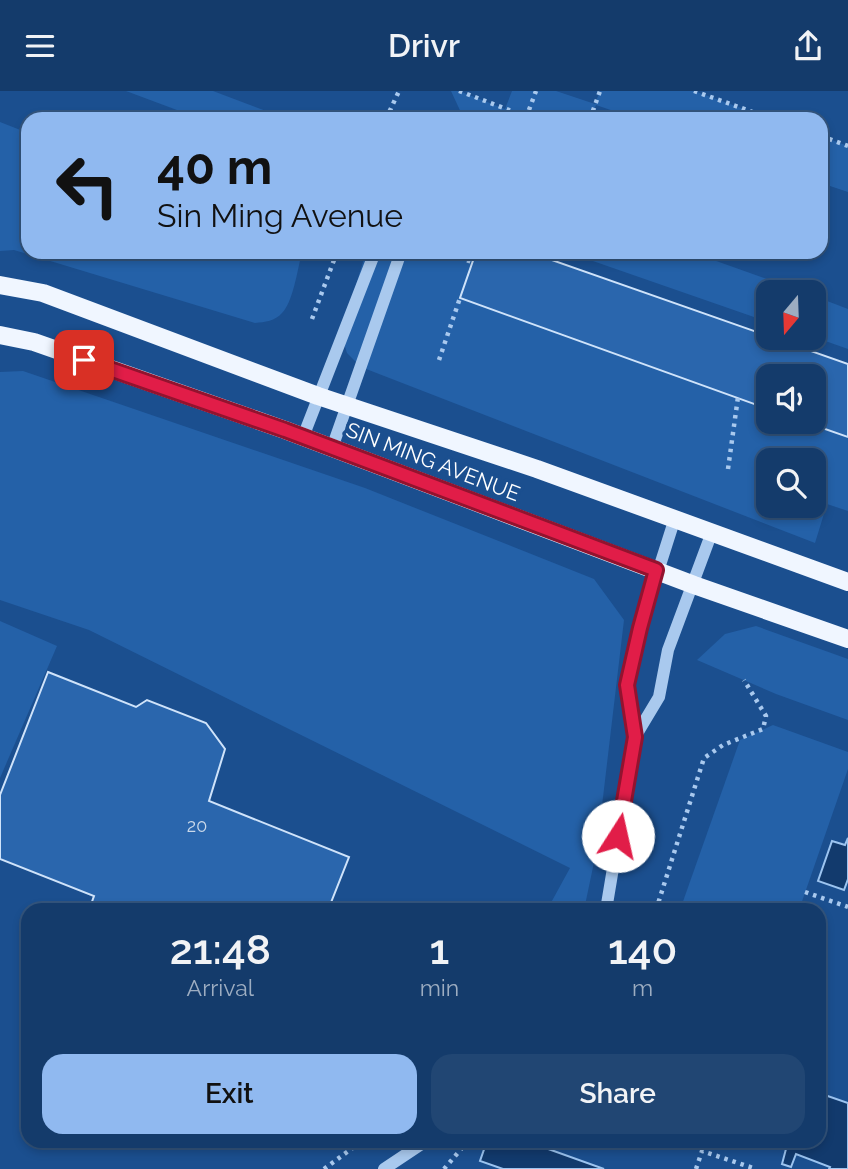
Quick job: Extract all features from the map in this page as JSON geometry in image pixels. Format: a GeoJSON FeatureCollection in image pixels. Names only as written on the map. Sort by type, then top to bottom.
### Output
{"type":"FeatureCollection","features":[{"type":"Feature","properties":{"kind":"main road","name":"SIN MING AVENUE"},"geometry":{"type":"LineString","coordinates":[[0,285],[43,293],[318,396],[675,518],[848,582]]}},
{"type":"Feature","properties":{"kind":"main road","name":"SIN MING AVENUE"},"geometry":{"type":"LineString","coordinates":[[0,335],[34,342],[303,437],[694,585],[848,639]]}},
{"type":"Feature","properties":{"kind":"street"},"geometry":{"type":"LineString","coordinates":[[303,437],[372,259]]}},
{"type":"Feature","properties":{"kind":"street"},"geometry":{"type":"LineString","coordinates":[[332,448],[399,259]]}},
{"type":"Feature","properties":{"kind":"street"},"geometry":{"type":"LineString","coordinates":[[607,903],[635,737],[627,685],[656,570],[675,518]]}},
{"type":"Feature","properties":{"kind":"street"},"geometry":{"type":"LineString","coordinates":[[635,737],[659,697],[668,650],[712,531]]}},
{"type":"Feature","properties":{"kind":"street"},"geometry":{"type":"LineString","coordinates":[[384,1169],[416,1148]]}},
{"type":"Feature","properties":{"kind":"path"},"geometry":{"type":"LineString","coordinates":[[389,112],[399,91]]}},
{"type":"Feature","properties":{"kind":"path"},"geometry":{"type":"LineString","coordinates":[[459,91],[511,112]]}},
{"type":"Feature","properties":{"kind":"path"},"geometry":{"type":"LineString","coordinates":[[528,112],[536,91]]}},
{"type":"Feature","properties":{"kind":"path"},"geometry":{"type":"LineString","coordinates":[[592,112],[600,91]]}},
{"type":"Feature","properties":{"kind":"path"},"geometry":{"type":"LineString","coordinates":[[694,91],[752,112]]}},
{"type":"Feature","properties":{"kind":"path"},"geometry":{"type":"LineString","coordinates":[[828,139],[848,146]]}},
{"type":"Feature","properties":{"kind":"path"},"geometry":{"type":"LineString","coordinates":[[312,319],[334,259]]}},
{"type":"Feature","properties":{"kind":"path"},"geometry":{"type":"LineString","coordinates":[[463,259],[472,262]]}},
{"type":"Feature","properties":{"kind":"path"},"geometry":{"type":"LineString","coordinates":[[439,360],[460,298]]}},
{"type":"Feature","properties":{"kind":"path"},"geometry":{"type":"LineString","coordinates":[[728,469],[738,397]]}},
{"type":"Feature","properties":{"kind":"path"},"geometry":{"type":"LineString","coordinates":[[658,903],[704,758],[723,745],[763,729],[766,716],[744,680]]}},
{"type":"Feature","properties":{"kind":"path"},"geometry":{"type":"LineString","coordinates":[[805,892],[848,907]]}},
{"type":"Feature","properties":{"kind":"path"},"geometry":{"type":"LineString","coordinates":[[324,1169],[352,1148]]}},
{"type":"Feature","properties":{"kind":"path"},"geometry":{"type":"LineString","coordinates":[[444,1169],[462,1148]]}},
{"type":"Feature","properties":{"kind":"path"},"geometry":{"type":"LineString","coordinates":[[696,1169],[702,1150],[756,1169]]}},
{"type":"Feature","properties":{"kind":"shaded area"},"geometry":{"type":"Polygon","coordinates":[[[126,91],[213,91],[269,112],[182,112],[126,91]]]}},
{"type":"Feature","properties":{"kind":"shaded area"},"geometry":{"type":"Polygon","coordinates":[[[451,91],[459,91],[505,109],[512,91],[556,91],[595,104],[600,91],[694,91],[752,112],[616,112],[596,105],[593,112],[461,112],[451,91]]]}},
{"type":"Feature","properties":{"kind":"shaded area"},"geometry":{"type":"Polygon","coordinates":[[[0,122],[21,130],[21,252],[0,251],[0,122]]]}},
{"type":"Feature","properties":{"kind":"shaded area"},"geometry":{"type":"Polygon","coordinates":[[[828,139],[848,146],[848,192],[828,185],[828,139]]]}},
{"type":"Feature","properties":{"kind":"shaded area"},"geometry":{"type":"Polygon","coordinates":[[[44,259],[300,259],[286,308],[273,319],[255,323],[44,259]]]}},
{"type":"Feature","properties":{"kind":"shaded area"},"geometry":{"type":"Polygon","coordinates":[[[364,259],[476,259],[472,262],[460,298],[756,404],[756,434],[826,434],[826,428],[848,436],[848,511],[827,504],[826,507],[826,448],[756,448],[756,518],[823,518],[815,543],[361,367],[347,353],[341,334],[364,259]]]}},
{"type":"Feature","properties":{"kind":"shaded area"},"geometry":{"type":"Polygon","coordinates":[[[587,259],[711,259],[769,280],[756,280],[756,318],[587,259]]]}},
{"type":"Feature","properties":{"kind":"shaded area"},"geometry":{"type":"Polygon","coordinates":[[[826,301],[848,309],[848,349],[826,341],[826,301]]]}},
{"type":"Feature","properties":{"kind":"shaded area"},"geometry":{"type":"Polygon","coordinates":[[[23,371],[365,488],[594,579],[624,620],[597,848],[585,903],[551,903],[570,868],[89,630],[0,600],[0,372],[23,371]]]}},
{"type":"Feature","properties":{"kind":"shaded area"},"geometry":{"type":"Polygon","coordinates":[[[0,621],[57,646],[0,778],[0,621]]]}},
{"type":"Feature","properties":{"kind":"shaded area"},"geometry":{"type":"Polygon","coordinates":[[[756,626],[848,659],[848,720],[776,694],[697,660],[725,634],[756,626]]]}},
{"type":"Feature","properties":{"kind":"shaded area"},"geometry":{"type":"Polygon","coordinates":[[[773,725],[848,752],[848,769],[801,903],[682,903],[740,740],[773,725]]]}},
{"type":"Feature","properties":{"kind":"shaded area"},"geometry":{"type":"Polygon","coordinates":[[[848,838],[848,879],[844,890],[818,881],[832,841],[845,845],[848,838]]]}},
{"type":"Feature","properties":{"kind":"shaded area"},"geometry":{"type":"Polygon","coordinates":[[[826,1095],[848,1103],[848,1169],[829,1169],[830,1167],[796,1154],[791,1167],[782,1164],[786,1149],[783,1148],[826,1148],[826,1095]]]}},
{"type":"Feature","properties":{"kind":"shaded area"},"geometry":{"type":"Polygon","coordinates":[[[485,1148],[546,1148],[604,1169],[503,1169],[480,1161],[485,1148]]]}},
{"type":"Feature","properties":{"kind":"building"},"geometry":{"type":"Polygon","coordinates":[[[474,259],[549,259],[756,332],[756,350],[808,350],[848,364],[848,437],[826,429],[826,364],[756,364],[756,405],[460,298],[474,259]]]}},
{"type":"Feature","properties":{"kind":"building"},"geometry":{"type":"Polygon","coordinates":[[[48,672],[136,707],[147,700],[206,723],[225,749],[209,801],[349,857],[331,903],[92,903],[94,896],[0,859],[0,795],[48,672]]]}},
{"type":"Feature","properties":{"kind":"route"},"geometry":{"type":"LineString","coordinates":[[84,360],[285,430],[656,570],[627,685],[635,737],[618,836]]}}]}
